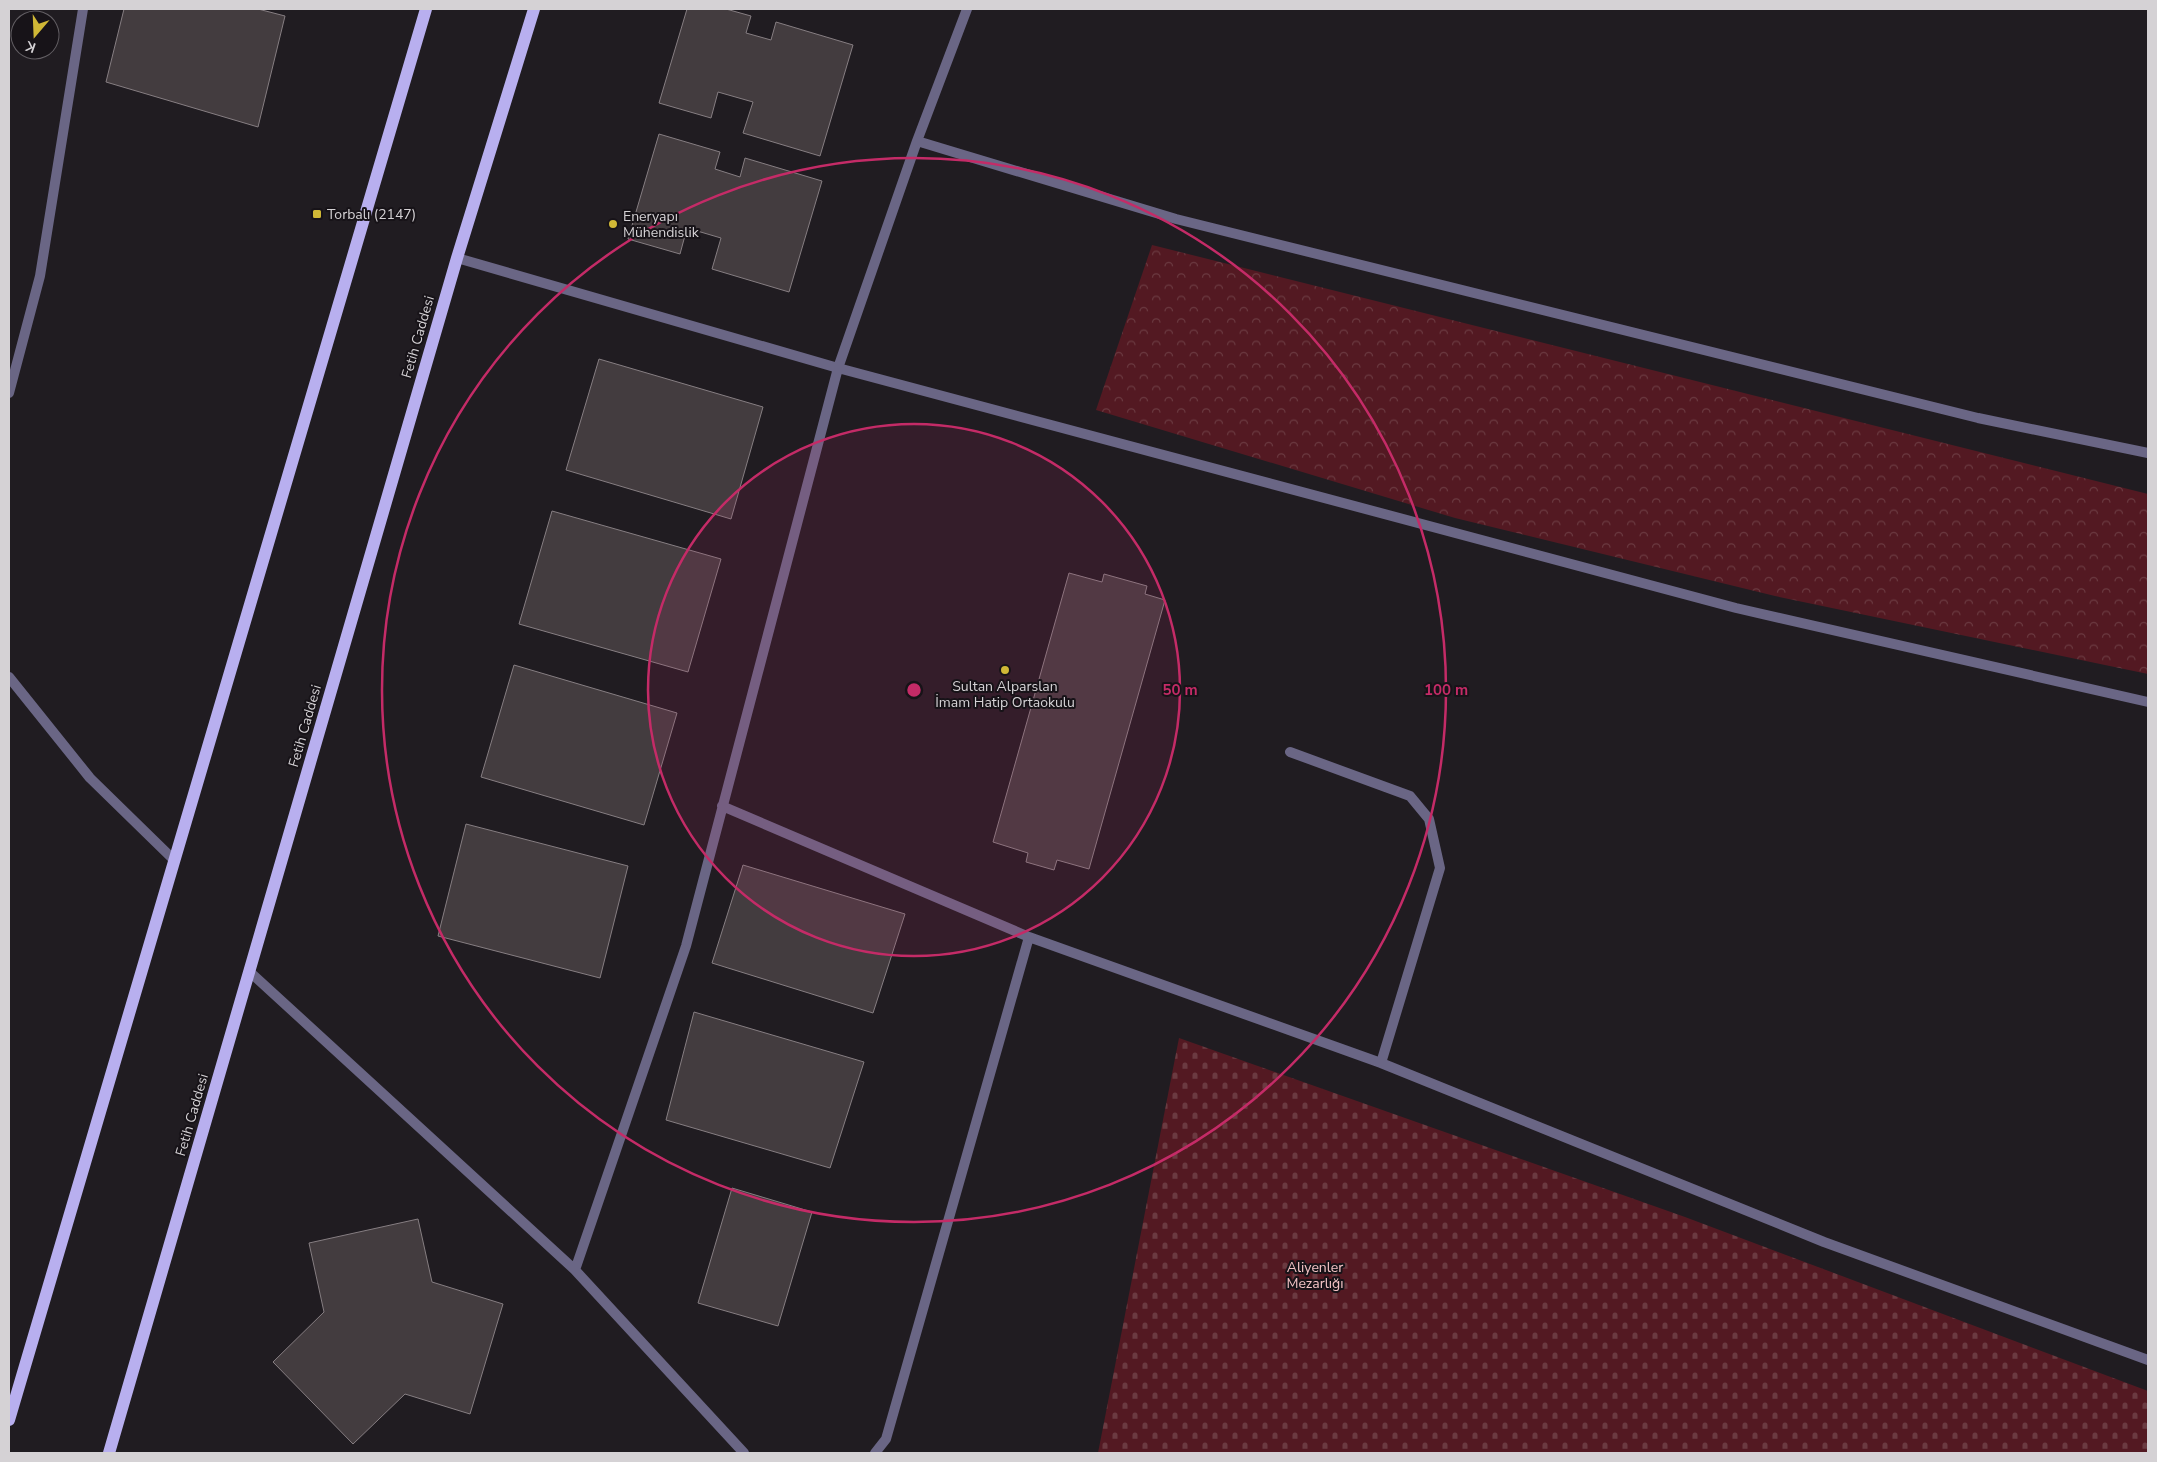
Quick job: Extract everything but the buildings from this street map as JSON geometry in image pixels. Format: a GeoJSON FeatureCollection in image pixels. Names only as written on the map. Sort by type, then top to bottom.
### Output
{"type":"FeatureCollection","features":[{"type":"Feature","properties":{"kind":"main road"},"geometry":{"type":"LineString","coordinates":[[9,1420],[426,9]]}},
{"type":"Feature","properties":{"kind":"main road","name":"Fetih Caddesi"},"geometry":{"type":"LineString","coordinates":[[109,1453],[457,258],[534,9]]}},
{"type":"Feature","properties":{"kind":"street"},"geometry":{"type":"LineString","coordinates":[[9,393],[40,276],[83,9]]}},
{"type":"Feature","properties":{"kind":"street"},"geometry":{"type":"LineString","coordinates":[[575,1270],[686,946],[838,368],[917,141],[967,9]]}},
{"type":"Feature","properties":{"kind":"street"},"geometry":{"type":"LineString","coordinates":[[917,141],[1176,219],[1978,418],[2148,453]]}},
{"type":"Feature","properties":{"kind":"street"},"geometry":{"type":"LineString","coordinates":[[457,258],[838,368],[1736,608],[2148,702]]}},
{"type":"Feature","properties":{"kind":"street"},"geometry":{"type":"LineString","coordinates":[[9,676],[90,778],[174,860]]}},
{"type":"Feature","properties":{"kind":"street"},"geometry":{"type":"LineString","coordinates":[[1290,752],[1410,796],[1429,820],[1440,868],[1381,1063]]}},
{"type":"Feature","properties":{"kind":"street"},"geometry":{"type":"LineString","coordinates":[[722,806],[1030,937],[1381,1063],[1824,1242],[2148,1360]]}},
{"type":"Feature","properties":{"kind":"street"},"geometry":{"type":"LineString","coordinates":[[875,1453],[886,1439],[1030,937]]}},
{"type":"Feature","properties":{"kind":"street"},"geometry":{"type":"LineString","coordinates":[[250,972],[575,1270],[744,1453]]}},
{"type":"Feature","properties":{"kind":"green space"},"geometry":{"type":"Polygon","coordinates":[[[1152,245],[2148,494],[2148,674],[1775,596],[1455,518],[1096,410],[1152,245]]]}},
{"type":"Feature","properties":{"kind":"green space","name":"Aliyenler Mezarlığı"},"geometry":{"type":"Polygon","coordinates":[[[1179,1038],[1685,1217],[2148,1391],[2148,1453],[1098,1453],[1179,1038]]]}},
{"type":"Feature","properties":{"kind":"place","name":"Torbalı (2147)"},"geometry":{"type":"Point","coordinates":[317,214]}},
{"type":"Feature","properties":{"kind":"place","name":"Eneryapı Mühendislik"},"geometry":{"type":"Point","coordinates":[613,224]}},
{"type":"Feature","properties":{"kind":"place","name":"Sultan Alparslan İmam Hatip Ortaokulu"},"geometry":{"type":"Point","coordinates":[1005,670]}}]}
